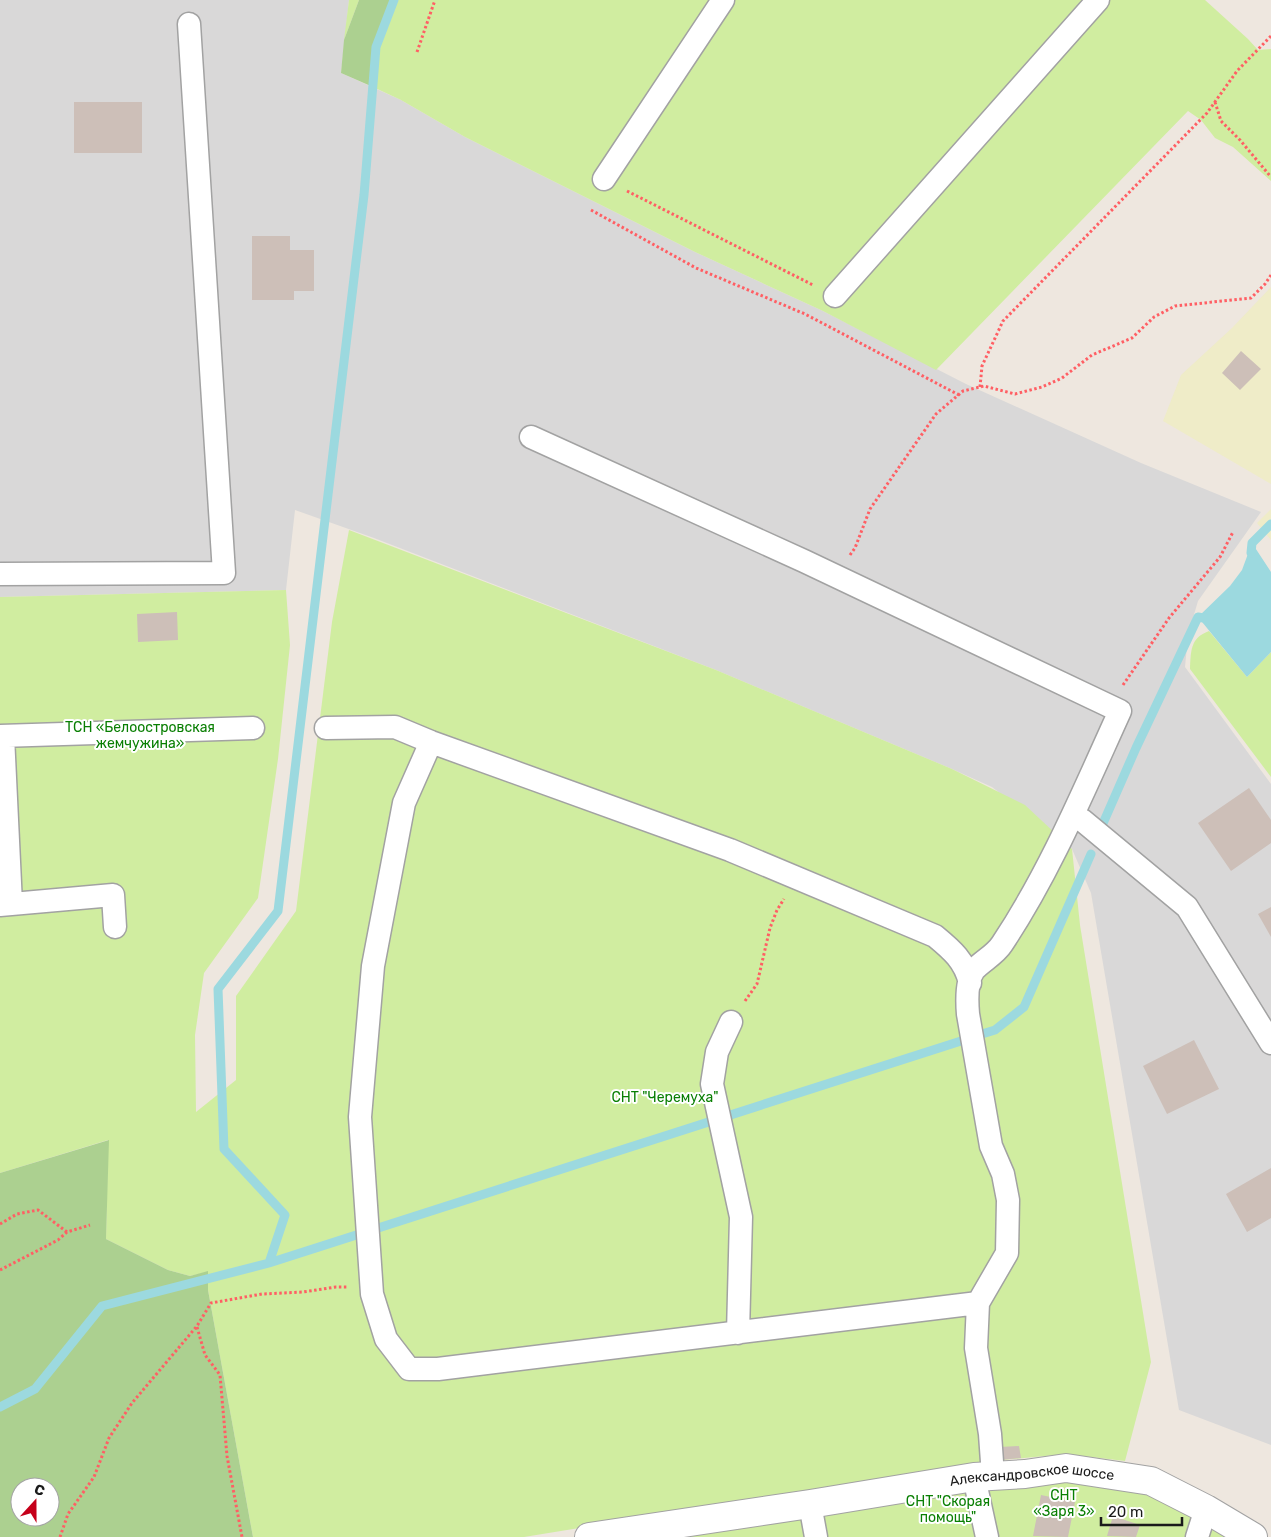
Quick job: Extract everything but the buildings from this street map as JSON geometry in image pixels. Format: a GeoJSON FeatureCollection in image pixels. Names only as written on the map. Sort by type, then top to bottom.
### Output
{"type":"FeatureCollection","features":[{"type":"Feature","properties":{"kind":"street"},"geometry":{"type":"LineString","coordinates":[[604,179],[723,0]]}},
{"type":"Feature","properties":{"kind":"street"},"geometry":{"type":"LineString","coordinates":[[834,296],[1098,0]]}},
{"type":"Feature","properties":{"kind":"street"},"geometry":{"type":"LineString","coordinates":[[0,574],[224,573],[189,24]]}},
{"type":"Feature","properties":{"kind":"street"},"geometry":{"type":"LineString","coordinates":[[531,437],[835,576],[1120,712],[1075,810],[1032,894],[1000,946],[973,972],[966,994],[991,1146],[1003,1174],[1008,1200],[1007,1253],[978,1303],[976,1348],[990,1434],[983,1476],[987,1537]]}},
{"type":"Feature","properties":{"kind":"street"},"geometry":{"type":"LineString","coordinates":[[326,728],[395,727],[431,742],[730,850],[935,936],[954,952],[967,970],[970,983]]}},
{"type":"Feature","properties":{"kind":"street"},"geometry":{"type":"LineString","coordinates":[[115,927],[113,895],[5,904],[1,736],[253,728]]}},
{"type":"Feature","properties":{"kind":"street"},"geometry":{"type":"LineString","coordinates":[[431,742],[404,803],[373,966],[360,1117],[372,1294],[386,1339],[409,1369],[438,1369],[978,1303]]}},
{"type":"Feature","properties":{"kind":"street"},"geometry":{"type":"LineString","coordinates":[[1082,820],[1187,907],[1271,1043]]}},
{"type":"Feature","properties":{"kind":"street"},"geometry":{"type":"LineString","coordinates":[[731,1022],[717,1052],[712,1084],[740,1217],[738,1333]]}},
{"type":"Feature","properties":{"kind":"street","name":"Александровское шоссе"},"geometry":{"type":"LineString","coordinates":[[590,1537],[983,1476],[1066,1468],[1151,1480],[1254,1537]]}},
{"type":"Feature","properties":{"kind":"street"},"geometry":{"type":"LineString","coordinates":[[810,1504],[816,1537]]}},
{"type":"Feature","properties":{"kind":"street"},"geometry":{"type":"LineString","coordinates":[[1197,1537],[1206,1509]]}},
{"type":"Feature","properties":{"kind":"path"},"geometry":{"type":"LineString","coordinates":[[417,52],[435,0]]}},
{"type":"Feature","properties":{"kind":"path"},"geometry":{"type":"LineString","coordinates":[[980,387],[982,366],[1002,321],[1207,113],[1237,71],[1271,36]]}},
{"type":"Feature","properties":{"kind":"path"},"geometry":{"type":"LineString","coordinates":[[1215,102],[1221,121],[1240,140],[1271,177]]}},
{"type":"Feature","properties":{"kind":"path"},"geometry":{"type":"LineString","coordinates":[[604,179],[834,296]]}},
{"type":"Feature","properties":{"kind":"path"},"geometry":{"type":"LineString","coordinates":[[591,210],[696,268],[805,314],[959,395]]}},
{"type":"Feature","properties":{"kind":"path"},"geometry":{"type":"LineString","coordinates":[[835,576],[855,548],[870,509],[936,414],[962,392],[984,386],[1015,394],[1042,387],[1062,378],[1092,355],[1132,338],[1154,317],[1175,306],[1251,298],[1266,284],[1271,275]]}},
{"type":"Feature","properties":{"kind":"path"},"geometry":{"type":"LineString","coordinates":[[1108,706],[1169,618],[1220,557],[1233,532]]}},
{"type":"Feature","properties":{"kind":"path"},"geometry":{"type":"LineString","coordinates":[[731,1022],[757,984],[764,951],[777,910],[798,878]]}},
{"type":"Feature","properties":{"kind":"path"},"geometry":{"type":"LineString","coordinates":[[0,1224],[17,1214],[38,1210],[67,1232]]}},
{"type":"Feature","properties":{"kind":"path"},"geometry":{"type":"LineString","coordinates":[[0,1270],[58,1240],[67,1232],[90,1225]]}},
{"type":"Feature","properties":{"kind":"path"},"geometry":{"type":"LineString","coordinates":[[60,1537],[68,1514],[94,1477],[109,1438],[132,1403],[197,1326],[211,1303],[262,1294],[303,1292],[342,1287],[372,1294]]}},
{"type":"Feature","properties":{"kind":"path"},"geometry":{"type":"LineString","coordinates":[[197,1326],[205,1355],[220,1375],[227,1456],[242,1537]]}},
{"type":"Feature","properties":{"kind":"shaded area"},"geometry":{"type":"Polygon","coordinates":[[[0,0],[349,0],[341,73],[401,100],[465,137],[695,252],[823,311],[966,384],[1141,463],[1261,512],[1198,601],[1188,635],[1185,667],[1271,784],[1271,1445],[1179,1410],[1091,893],[1072,849],[992,787],[716,670],[374,538],[295,510],[286,590],[0,597],[0,0]]]}},
{"type":"Feature","properties":{"kind":"shaded area"},"geometry":{"type":"Polygon","coordinates":[[[1271,287],[1271,484],[1163,421],[1181,375],[1232,328],[1271,287]]]}},
{"type":"Feature","properties":{"kind":"shaded area"},"geometry":{"type":"Polygon","coordinates":[[[1271,509],[1271,540],[1257,523],[1271,509]]]}},
{"type":"Feature","properties":{"kind":"green space"},"geometry":{"type":"Polygon","coordinates":[[[349,0],[359,0],[344,40],[349,0]]]}},
{"type":"Feature","properties":{"kind":"green space"},"geometry":{"type":"Polygon","coordinates":[[[359,0],[394,0],[376,47],[373,87],[341,73],[344,40],[359,0]]]}},
{"type":"Feature","properties":{"kind":"green space"},"geometry":{"type":"Polygon","coordinates":[[[394,0],[1205,0],[1258,50],[1271,49],[1271,181],[1233,147],[1215,138],[1201,120],[1188,111],[936,370],[823,311],[695,252],[465,137],[401,100],[373,87],[376,47],[394,0]]]}},
{"type":"Feature","properties":{"kind":"green space","name":"СНТ \"Черемуха\""},"geometry":{"type":"Polygon","coordinates":[[[349,530],[716,670],[952,769],[1025,805],[1072,849],[1080,925],[1151,1362],[1125,1461],[1066,1454],[991,1461],[524,1537],[253,1537],[208,1290],[208,1272],[190,1276],[168,1270],[106,1239],[108,1140],[0,1173],[0,597],[286,590],[290,645],[278,759],[258,898],[204,973],[195,1035],[196,1112],[236,1080],[236,996],[296,911],[332,622],[349,530]]]}},
{"type":"Feature","properties":{"kind":"green space"},"geometry":{"type":"Polygon","coordinates":[[[1209,631],[1247,677],[1271,652],[1271,777],[1190,669],[1191,651],[1195,641],[1198,637],[1209,631]]]}},
{"type":"Feature","properties":{"kind":"green space"},"geometry":{"type":"Polygon","coordinates":[[[109,1140],[106,1239],[168,1270],[190,1276],[208,1271],[208,1290],[253,1537],[0,1537],[0,1173],[109,1140]]]}},
{"type":"Feature","properties":{"kind":"green space"},"geometry":{"type":"Polygon","coordinates":[[[971,1478],[1151,1481],[1253,1537],[600,1537],[971,1478]]]}},
{"type":"Feature","properties":{"kind":"water"},"geometry":{"type":"Polygon","coordinates":[[[1252,543],[1271,572],[1271,652],[1247,677],[1198,617],[1230,586],[1242,570],[1252,543]]]}},
{"type":"Feature","properties":{"kind":"waterway"},"geometry":{"type":"LineString","coordinates":[[269,1263],[285,1215],[224,1149],[218,989],[278,911],[364,195],[376,47],[394,0]]}},
{"type":"Feature","properties":{"kind":"waterway"},"geometry":{"type":"LineString","coordinates":[[1251,553],[1252,543],[1271,524]]}},
{"type":"Feature","properties":{"kind":"waterway"},"geometry":{"type":"LineString","coordinates":[[1101,828],[1136,748],[1198,617],[1209,619]]}},
{"type":"Feature","properties":{"kind":"waterway"},"geometry":{"type":"LineString","coordinates":[[982,1034],[995,1030],[1024,1007],[1091,854]]}},
{"type":"Feature","properties":{"kind":"waterway"},"geometry":{"type":"LineString","coordinates":[[0,1407],[35,1389],[102,1306],[269,1263],[961,1041]]}},
{"type":"Feature","properties":{"kind":"park label","name":"ТСН «Белоостровская жемчужина»"},"geometry":{"type":"Point","coordinates":[140,736]}},
{"type":"Feature","properties":{"kind":"park label","name":"СНТ «Заря 3»"},"geometry":{"type":"Point","coordinates":[1064,1504]}},
{"type":"Feature","properties":{"kind":"park label","name":"СНТ \"Скорая помощь\""},"geometry":{"type":"Point","coordinates":[948,1509]}}]}
